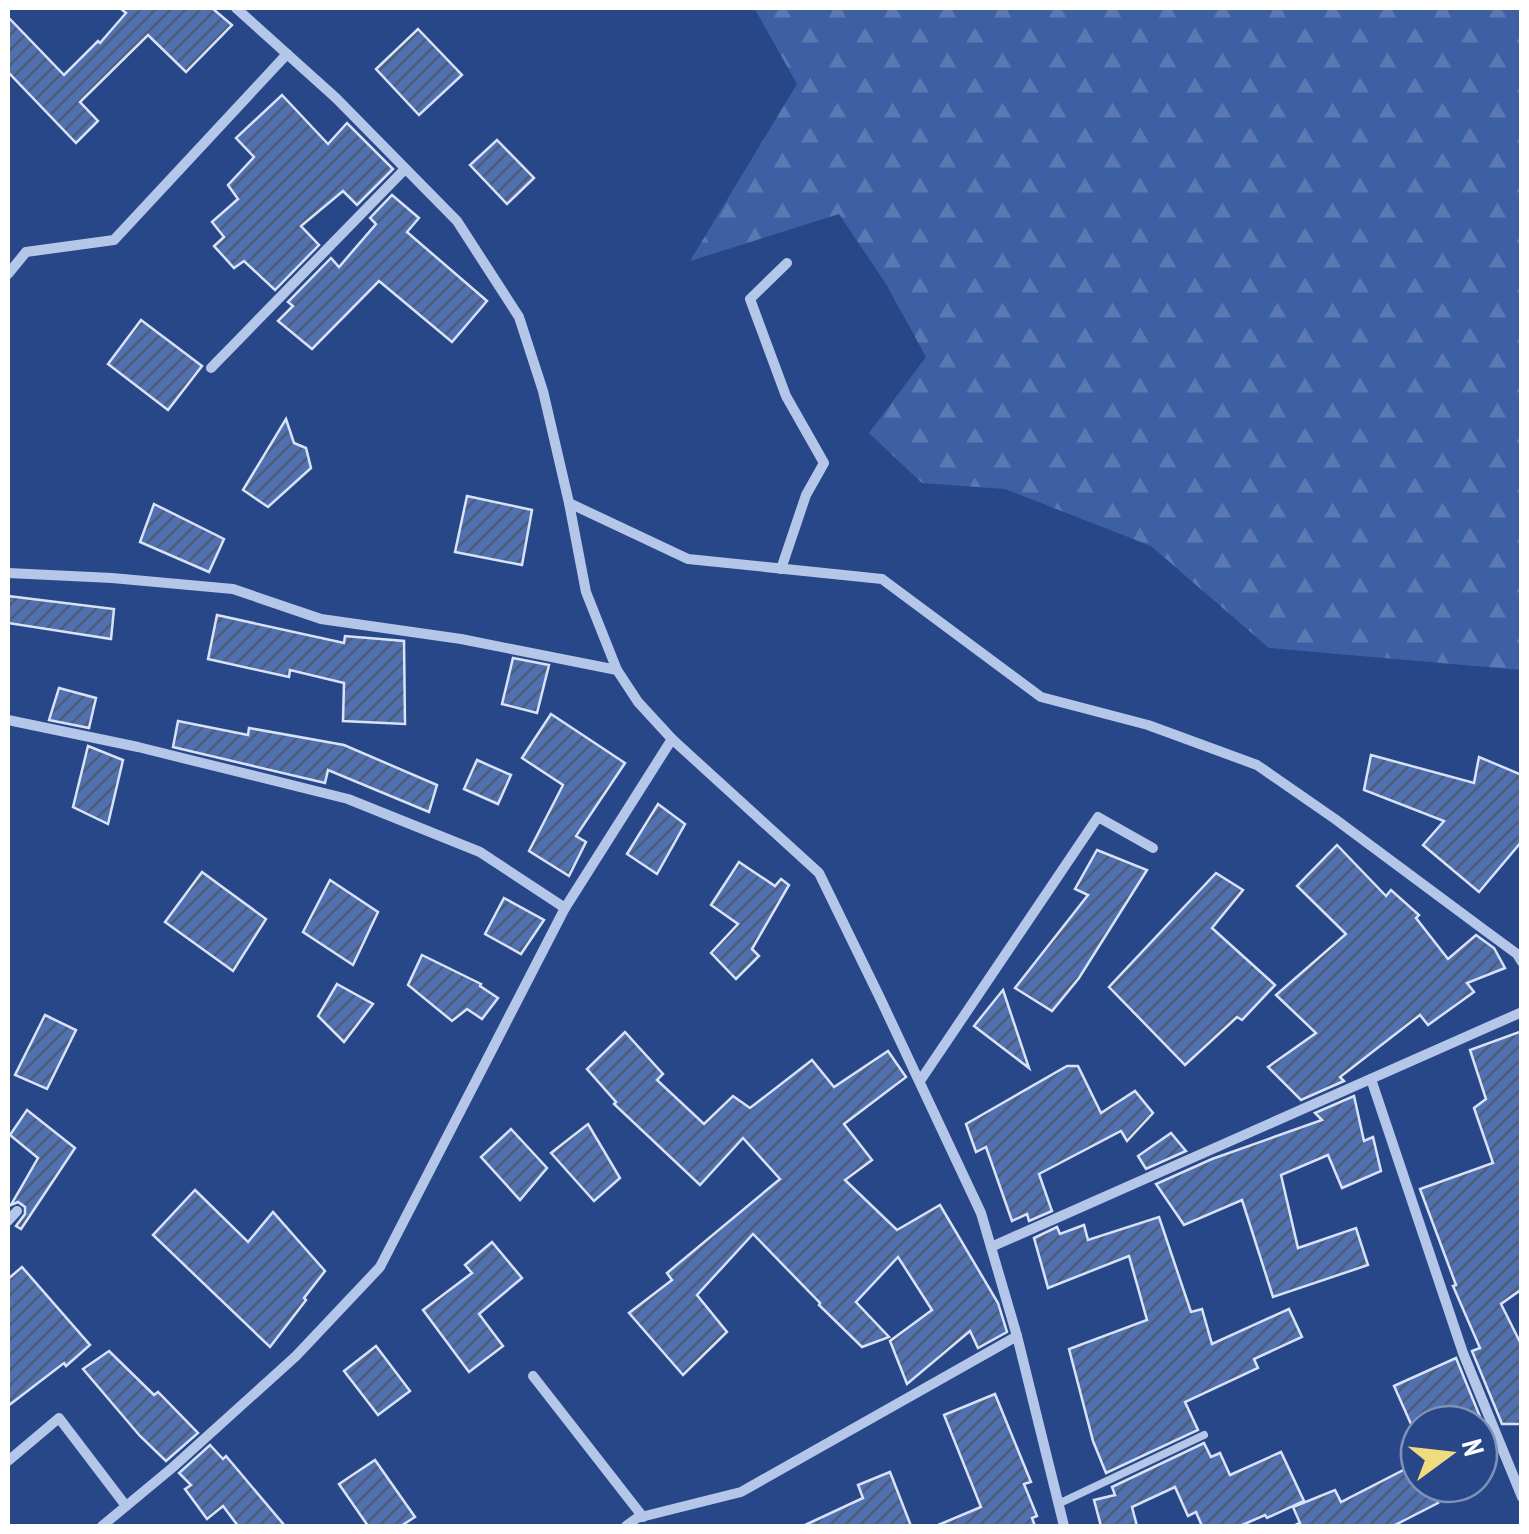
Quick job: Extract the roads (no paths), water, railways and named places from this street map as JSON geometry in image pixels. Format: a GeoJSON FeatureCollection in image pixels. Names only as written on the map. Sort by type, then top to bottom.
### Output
{"type":"FeatureCollection","features":[{"type":"Feature","properties":{"kind":"street"},"geometry":{"type":"LineString","coordinates":[[236,8],[336,98],[457,221],[519,317],[543,391],[586,592],[617,670],[638,702],[672,739],[819,873],[981,1213],[1017,1336],[1064,1526]]}},
{"type":"Feature","properties":{"kind":"street"},"geometry":{"type":"LineString","coordinates":[[8,274],[26,252],[114,240],[287,54]]}},
{"type":"Feature","properties":{"kind":"street"},"geometry":{"type":"LineString","coordinates":[[211,368],[405,170]]}},
{"type":"Feature","properties":{"kind":"street"},"geometry":{"type":"LineString","coordinates":[[782,569],[806,496],[824,463],[786,396],[750,300],[787,262]]}},
{"type":"Feature","properties":{"kind":"street"},"geometry":{"type":"LineString","coordinates":[[569,503],[688,559],[882,579],[1041,697],[1148,725],[1257,765],[1484,929],[1522,962]]}},
{"type":"Feature","properties":{"kind":"street"},"geometry":{"type":"LineString","coordinates":[[8,573],[233,589],[320,619],[461,639],[617,670]]}},
{"type":"Feature","properties":{"kind":"street"},"geometry":{"type":"LineString","coordinates":[[8,720],[138,747],[348,799],[480,852],[564,908]]}},
{"type":"Feature","properties":{"kind":"street"},"geometry":{"type":"LineString","coordinates":[[102,1526],[296,1356],[380,1267],[564,908],[672,739]]}},
{"type":"Feature","properties":{"kind":"street"},"geometry":{"type":"LineString","coordinates":[[920,1082],[1098,817],[1153,848]]}},
{"type":"Feature","properties":{"kind":"street"},"geometry":{"type":"LineString","coordinates":[[991,1247],[1522,1012]]}},
{"type":"Feature","properties":{"kind":"street"},"geometry":{"type":"LineString","coordinates":[[1371,1080],[1462,1353],[1522,1497]]}},
{"type":"Feature","properties":{"kind":"street"},"geometry":{"type":"LineString","coordinates":[[8,1220],[17,1211]]}},
{"type":"Feature","properties":{"kind":"street"},"geometry":{"type":"LineString","coordinates":[[626,1526],[643,1517],[741,1492],[1017,1336]]}},
{"type":"Feature","properties":{"kind":"street"},"geometry":{"type":"LineString","coordinates":[[532,1376],[643,1517]]}},
{"type":"Feature","properties":{"kind":"street"},"geometry":{"type":"LineString","coordinates":[[8,1461],[59,1418],[126,1506]]}},
{"type":"Feature","properties":{"kind":"lane"},"geometry":{"type":"LineString","coordinates":[[1058,1504],[1204,1435]]}}]}
